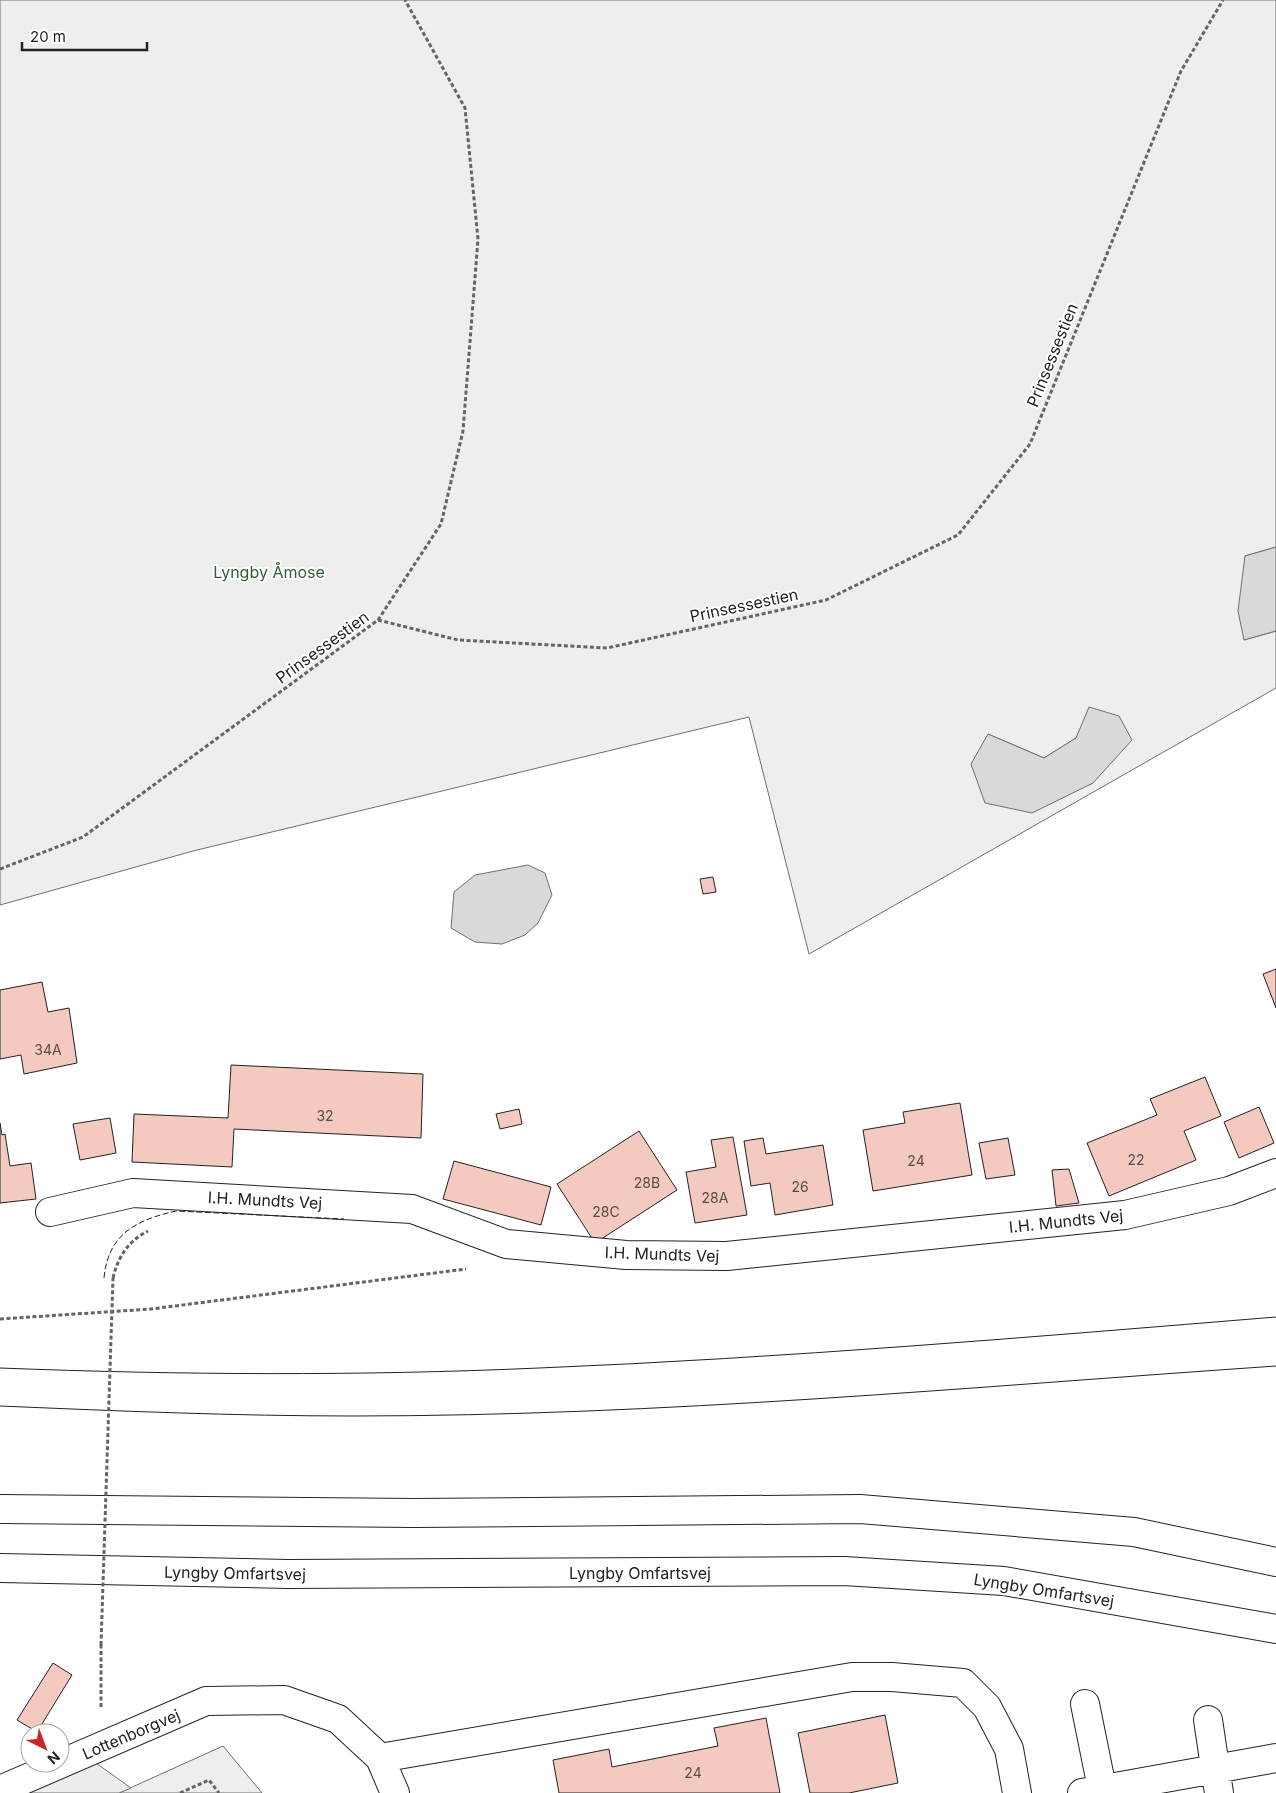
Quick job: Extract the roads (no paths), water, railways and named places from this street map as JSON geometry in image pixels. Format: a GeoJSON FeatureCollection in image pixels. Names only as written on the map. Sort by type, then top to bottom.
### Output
{"type":"FeatureCollection","features":[{"type":"Feature","properties":{"kind":"main road","name":"I.H. Mundts Vej"},"geometry":{"type":"LineString","coordinates":[[50,1212],[133,1193],[412,1209],[506,1244],[626,1255],[727,1256],[1125,1215],[1229,1191],[1276,1173]]}},
{"type":"Feature","properties":{"kind":"main road"},"geometry":{"type":"LineString","coordinates":[[0,1509],[415,1514],[860,1509],[1134,1532],[1276,1562]]}},
{"type":"Feature","properties":{"kind":"main road","name":"Lyngby Omfartsvej"},"geometry":{"type":"LineString","coordinates":[[0,1568],[288,1574],[844,1572],[1004,1581],[1276,1630]]}},
{"type":"Feature","properties":{"kind":"main road"},"geometry":{"type":"LineString","coordinates":[[395,1793],[380,1758],[852,1677],[892,1676],[963,1683],[987,1707],[1008,1749],[1018,1793]]}},
{"type":"Feature","properties":{"kind":"main road","name":"Lottenborgvej"},"geometry":{"type":"LineString","coordinates":[[0,1790],[206,1701],[284,1700],[338,1719],[380,1758]]}},
{"type":"Feature","properties":{"kind":"main road"},"geometry":{"type":"LineString","coordinates":[[1085,1704],[1096,1792],[1217,1781],[1276,1758]]}},
{"type":"Feature","properties":{"kind":"main road"},"geometry":{"type":"LineString","coordinates":[[1208,1720],[1217,1781]]}},
{"type":"Feature","properties":{"kind":"tram line"},"geometry":{"type":"LineString","coordinates":[[0,1368],[270,1374],[472,1371],[816,1353],[1276,1317]]}},
{"type":"Feature","properties":{"kind":"tram line"},"geometry":{"type":"LineString","coordinates":[[0,1406],[309,1416],[468,1415],[699,1406],[815,1399],[1276,1366]]}},
{"type":"Feature","properties":{"kind":"park label","name":"Lyngby Åmose"},"geometry":{"type":"Point","coordinates":[269,572]}}]}
